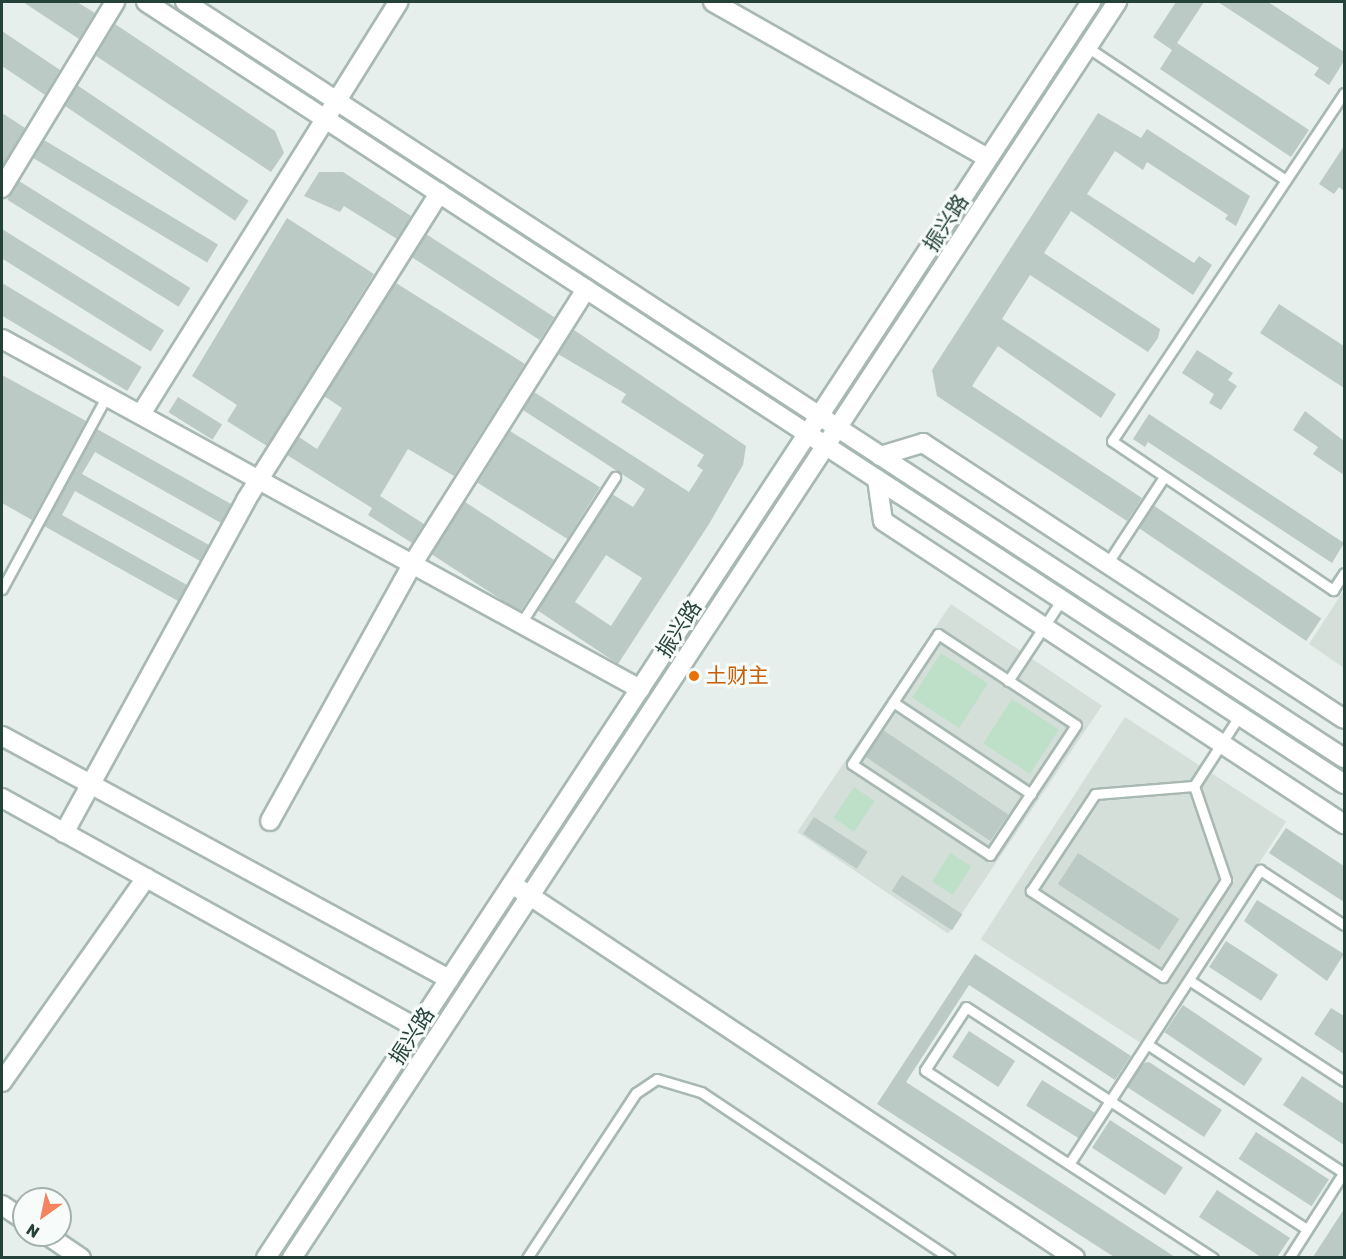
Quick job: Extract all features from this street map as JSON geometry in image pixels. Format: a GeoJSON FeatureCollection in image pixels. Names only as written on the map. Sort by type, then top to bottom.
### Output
{"type":"FeatureCollection","features":[{"type":"Feature","properties":{"kind":"street"},"geometry":{"type":"LineString","coordinates":[[2,188],[115,2]]}},
{"type":"Feature","properties":{"kind":"street"},"geometry":{"type":"LineString","coordinates":[[146,2],[1344,784]]}},
{"type":"Feature","properties":{"kind":"street"},"geometry":{"type":"LineString","coordinates":[[185,2],[1344,758]]}},
{"type":"Feature","properties":{"kind":"street"},"geometry":{"type":"LineString","coordinates":[[141,414],[398,2]]}},
{"type":"Feature","properties":{"kind":"street"},"geometry":{"type":"LineString","coordinates":[[713,2],[988,158]]}},
{"type":"Feature","properties":{"kind":"street","name":"振兴路"},"geometry":{"type":"LineString","coordinates":[[266,1257],[1091,2]]}},
{"type":"Feature","properties":{"kind":"street","name":"振兴路"},"geometry":{"type":"LineString","coordinates":[[292,1257],[1117,2]]}},
{"type":"Feature","properties":{"kind":"street"},"geometry":{"type":"LineString","coordinates":[[64,833],[259,478],[439,193]]}},
{"type":"Feature","properties":{"kind":"street"},"geometry":{"type":"LineString","coordinates":[[270,820],[413,563],[586,288]]}},
{"type":"Feature","properties":{"kind":"street"},"geometry":{"type":"LineString","coordinates":[[2,339],[640,689]]}},
{"type":"Feature","properties":{"kind":"street"},"geometry":{"type":"LineString","coordinates":[[880,456],[923,443],[1344,719]]}},
{"type":"Feature","properties":{"kind":"street"},"geometry":{"type":"LineString","coordinates":[[877,479],[883,522],[1344,824]]}},
{"type":"Feature","properties":{"kind":"street"},"geometry":{"type":"LineString","coordinates":[[2,736],[449,979]]}},
{"type":"Feature","properties":{"kind":"street"},"geometry":{"type":"LineString","coordinates":[[2,798],[414,1026]]}},
{"type":"Feature","properties":{"kind":"street"},"geometry":{"type":"LineString","coordinates":[[2,1082],[147,878]]}},
{"type":"Feature","properties":{"kind":"street"},"geometry":{"type":"LineString","coordinates":[[512,884],[1075,1257]]}},
{"type":"Feature","properties":{"kind":"street"},"geometry":{"type":"LineString","coordinates":[[66,1247],[81,1257]]}},
{"type":"Feature","properties":{"kind":"lane"},"geometry":{"type":"LineString","coordinates":[[1087,47],[1286,180]]}},
{"type":"Feature","properties":{"kind":"lane"},"geometry":{"type":"LineString","coordinates":[[1344,93],[1112,441],[1333,590],[1344,573]]}},
{"type":"Feature","properties":{"kind":"lane"},"geometry":{"type":"LineString","coordinates":[[2,588],[107,396]]}},
{"type":"Feature","properties":{"kind":"lane"},"geometry":{"type":"LineString","coordinates":[[521,623],[615,477]]}},
{"type":"Feature","properties":{"kind":"lane"},"geometry":{"type":"LineString","coordinates":[[1107,564],[1164,477]]}},
{"type":"Feature","properties":{"kind":"lane"},"geometry":{"type":"LineString","coordinates":[[1008,681],[1062,599]]}},
{"type":"Feature","properties":{"kind":"lane"},"geometry":{"type":"LineString","coordinates":[[938,634],[1076,725],[990,855],[852,764],[893,702],[938,634]]}},
{"type":"Feature","properties":{"kind":"lane"},"geometry":{"type":"LineString","coordinates":[[893,702],[1031,794]]}},
{"type":"Feature","properties":{"kind":"lane"},"geometry":{"type":"LineString","coordinates":[[1194,786],[1240,716]]}},
{"type":"Feature","properties":{"kind":"lane"},"geometry":{"type":"LineString","coordinates":[[1194,786],[1226,879],[1163,977],[1031,891],[1095,794],[1194,786]]}},
{"type":"Feature","properties":{"kind":"lane"},"geometry":{"type":"LineString","coordinates":[[1069,1164],[1260,870],[1344,925]]}},
{"type":"Feature","properties":{"kind":"lane"},"geometry":{"type":"LineString","coordinates":[[1189,980],[1344,1081]]}},
{"type":"Feature","properties":{"kind":"lane"},"geometry":{"type":"LineString","coordinates":[[1213,1257],[925,1070],[966,1007],[1307,1229]]}},
{"type":"Feature","properties":{"kind":"lane"},"geometry":{"type":"LineString","coordinates":[[1147,1044],[1344,1173],[1289,1257]]}},
{"type":"Feature","properties":{"kind":"lane"},"geometry":{"type":"LineString","coordinates":[[527,1257],[636,1093],[657,1080],[701,1092],[950,1257]]}},
{"type":"Feature","properties":{"kind":"shaded area"},"geometry":{"type":"Polygon","coordinates":[[[1344,590],[1344,668],[1309,644],[1344,590]]]}},
{"type":"Feature","properties":{"kind":"shaded area"},"geometry":{"type":"Polygon","coordinates":[[[951,604],[1102,706],[948,934],[797,832],[951,604]]]}},
{"type":"Feature","properties":{"kind":"shaded area"},"geometry":{"type":"Polygon","coordinates":[[[1125,717],[1286,822],[1142,1044],[981,939],[1125,717]]]}},
{"type":"Feature","properties":{"kind":"green space"},"geometry":{"type":"Polygon","coordinates":[[[941,653],[988,683],[959,728],[912,697],[941,653]]]}},
{"type":"Feature","properties":{"kind":"green space"},"geometry":{"type":"Polygon","coordinates":[[[1012,699],[1059,729],[1030,774],[983,743],[1012,699]]]}},
{"type":"Feature","properties":{"kind":"green space"},"geometry":{"type":"Polygon","coordinates":[[[854,787],[875,801],[854,832],[833,818],[854,787]]]}},
{"type":"Feature","properties":{"kind":"green space"},"geometry":{"type":"Polygon","coordinates":[[[950,853],[971,866],[953,895],[932,882],[950,853]]]}},
{"type":"Feature","properties":{"kind":"building"},"geometry":{"type":"Polygon","coordinates":[[[23,2],[77,2],[95,13],[79,39],[23,2]]]}},
{"type":"Feature","properties":{"kind":"building"},"geometry":{"type":"Polygon","coordinates":[[[1176,2],[1204,2],[1177,43],[1309,130],[1291,157],[1160,69],[1172,50],[1153,37],[1176,2]]]}},
{"type":"Feature","properties":{"kind":"building"},"geometry":{"type":"Polygon","coordinates":[[[1218,2],[1268,2],[1344,52],[1344,61],[1329,85],[1314,75],[1319,68],[1218,2]]]}},
{"type":"Feature","properties":{"kind":"building"},"geometry":{"type":"Polygon","coordinates":[[[115,24],[275,131],[284,153],[271,172],[96,56],[115,24]]]}},
{"type":"Feature","properties":{"kind":"building"},"geometry":{"type":"Polygon","coordinates":[[[2,31],[60,70],[45,95],[2,66],[2,31]]]}},
{"type":"Feature","properties":{"kind":"building"},"geometry":{"type":"Polygon","coordinates":[[[77,85],[249,201],[235,221],[64,105],[77,85]]]}},
{"type":"Feature","properties":{"kind":"building"},"geometry":{"type":"Polygon","coordinates":[[[2,113],[25,128],[2,167],[2,113]]]}},
{"type":"Feature","properties":{"kind":"building"},"geometry":{"type":"Polygon","coordinates":[[[1098,113],[1141,138],[1147,129],[1250,196],[1236,226],[1225,219],[1228,215],[1147,162],[1143,170],[1115,151],[1087,194],[1194,263],[1199,256],[1212,265],[1193,295],[1071,211],[1044,253],[1160,329],[1158,338],[1148,352],[1030,275],[1002,319],[1116,394],[1101,418],[998,346],[972,386],[1142,498],[1127,521],[937,396],[932,370],[1098,113]]]}},
{"type":"Feature","properties":{"kind":"building"},"geometry":{"type":"Polygon","coordinates":[[[44,140],[218,245],[207,263],[33,158],[44,140]]]}},
{"type":"Feature","properties":{"kind":"building"},"geometry":{"type":"Polygon","coordinates":[[[1344,146],[1344,191],[1339,187],[1334,194],[1319,184],[1344,146]]]}},
{"type":"Feature","properties":{"kind":"building"},"geometry":{"type":"Polygon","coordinates":[[[319,172],[343,172],[411,216],[397,239],[344,206],[340,212],[304,196],[319,172]]]}},
{"type":"Feature","properties":{"kind":"building"},"geometry":{"type":"Polygon","coordinates":[[[19,181],[190,288],[179,307],[7,200],[19,181]]]}},
{"type":"Feature","properties":{"kind":"building"},"geometry":{"type":"Polygon","coordinates":[[[287,218],[374,274],[267,446],[227,421],[237,405],[192,376],[287,218]]]}},
{"type":"Feature","properties":{"kind":"building"},"geometry":{"type":"Polygon","coordinates":[[[2,229],[164,330],[151,351],[2,258],[2,229]]]}},
{"type":"Feature","properties":{"kind":"building"},"geometry":{"type":"Polygon","coordinates":[[[426,234],[554,317],[540,340],[411,257],[426,234]]]}},
{"type":"Feature","properties":{"kind":"building"},"geometry":{"type":"Polygon","coordinates":[[[2,283],[142,367],[127,391],[2,316],[2,283]]]}},
{"type":"Feature","properties":{"kind":"building"},"geometry":{"type":"Polygon","coordinates":[[[396,283],[525,364],[454,476],[408,449],[380,496],[424,524],[412,543],[368,515],[372,508],[287,455],[299,437],[317,449],[342,408],[324,396],[396,283]]]}},
{"type":"Feature","properties":{"kind":"building"},"geometry":{"type":"Polygon","coordinates":[[[1279,304],[1344,346],[1344,388],[1260,333],[1279,304]]]}},
{"type":"Feature","properties":{"kind":"building"},"geometry":{"type":"Polygon","coordinates":[[[574,330],[746,446],[743,465],[709,524],[618,664],[537,610],[612,494],[633,507],[645,489],[523,410],[534,392],[689,492],[703,470],[697,466],[704,455],[621,402],[626,394],[558,354],[574,330]],[[606,555],[575,602],[611,626],[642,578],[606,555]]]}},
{"type":"Feature","properties":{"kind":"building"},"geometry":{"type":"Polygon","coordinates":[[[1197,350],[1233,373],[1228,380],[1237,386],[1221,410],[1209,403],[1214,394],[1182,373],[1197,350]]]}},
{"type":"Feature","properties":{"kind":"building"},"geometry":{"type":"Polygon","coordinates":[[[2,375],[86,421],[32,520],[2,503],[2,375]]]}},
{"type":"Feature","properties":{"kind":"building"},"geometry":{"type":"Polygon","coordinates":[[[178,397],[222,425],[213,440],[168,412],[178,397]]]}},
{"type":"Feature","properties":{"kind":"building"},"geometry":{"type":"Polygon","coordinates":[[[1305,411],[1344,441],[1344,475],[1313,454],[1318,447],[1293,430],[1305,411]]]}},
{"type":"Feature","properties":{"kind":"building"},"geometry":{"type":"Polygon","coordinates":[[[1149,414],[1344,543],[1332,563],[1148,442],[1145,447],[1133,439],[1149,414]]]}},
{"type":"Feature","properties":{"kind":"building"},"geometry":{"type":"Polygon","coordinates":[[[97,429],[231,504],[221,523],[95,452],[82,474],[209,545],[200,561],[75,491],[62,515],[187,585],[178,601],[44,526],[97,429]]]}},
{"type":"Feature","properties":{"kind":"building"},"geometry":{"type":"Polygon","coordinates":[[[510,431],[600,487],[568,539],[478,483],[510,431]]]}},
{"type":"Feature","properties":{"kind":"building"},"geometry":{"type":"Polygon","coordinates":[[[465,502],[554,560],[520,612],[431,554],[465,502]]]}},
{"type":"Feature","properties":{"kind":"building"},"geometry":{"type":"Polygon","coordinates":[[[1153,505],[1321,619],[1306,641],[1138,527],[1153,505]]]}},
{"type":"Feature","properties":{"kind":"building"},"geometry":{"type":"Polygon","coordinates":[[[883,730],[1008,814],[990,841],[865,757],[883,730]]]}},
{"type":"Feature","properties":{"kind":"building"},"geometry":{"type":"Polygon","coordinates":[[[814,817],[868,852],[857,869],[803,834],[814,817]]]}},
{"type":"Feature","properties":{"kind":"building"},"geometry":{"type":"Polygon","coordinates":[[[1286,828],[1344,866],[1344,902],[1269,853],[1286,828]]]}},
{"type":"Feature","properties":{"kind":"building"},"geometry":{"type":"Polygon","coordinates":[[[1078,853],[1179,919],[1159,950],[1058,884],[1078,853]]]}},
{"type":"Feature","properties":{"kind":"building"},"geometry":{"type":"Polygon","coordinates":[[[902,875],[962,914],[952,930],[892,891],[902,875]]]}},
{"type":"Feature","properties":{"kind":"building"},"geometry":{"type":"Polygon","coordinates":[[[1257,900],[1344,954],[1327,981],[1244,921],[1257,900]]]}},
{"type":"Feature","properties":{"kind":"building"},"geometry":{"type":"Polygon","coordinates":[[[1226,941],[1278,975],[1261,1001],[1209,967],[1226,941]]]}},
{"type":"Feature","properties":{"kind":"building"},"geometry":{"type":"Polygon","coordinates":[[[975,954],[1131,1056],[1115,1080],[969,985],[906,1082],[1175,1257],[1114,1257],[877,1104],[975,954]]]}},
{"type":"Feature","properties":{"kind":"building"},"geometry":{"type":"Polygon","coordinates":[[[1183,1005],[1263,1059],[1244,1086],[1165,1032],[1183,1005]]]}},
{"type":"Feature","properties":{"kind":"building"},"geometry":{"type":"Polygon","coordinates":[[[1331,1008],[1344,1016],[1344,1054],[1314,1034],[1331,1008]]]}},
{"type":"Feature","properties":{"kind":"building"},"geometry":{"type":"Polygon","coordinates":[[[969,1031],[1015,1061],[998,1087],[952,1057],[969,1031]]]}},
{"type":"Feature","properties":{"kind":"building"},"geometry":{"type":"Polygon","coordinates":[[[1149,1062],[1222,1110],[1204,1137],[1127,1087],[1143,1063],[1149,1062]]]}},
{"type":"Feature","properties":{"kind":"building"},"geometry":{"type":"Polygon","coordinates":[[[1302,1076],[1344,1104],[1344,1145],[1283,1105],[1302,1076]]]}},
{"type":"Feature","properties":{"kind":"building"},"geometry":{"type":"Polygon","coordinates":[[[1042,1080],[1095,1113],[1079,1138],[1026,1105],[1042,1080]]]}},
{"type":"Feature","properties":{"kind":"building"},"geometry":{"type":"Polygon","coordinates":[[[1110,1120],[1183,1167],[1165,1195],[1092,1148],[1110,1120]]]}},
{"type":"Feature","properties":{"kind":"building"},"geometry":{"type":"Polygon","coordinates":[[[1256,1132],[1329,1179],[1312,1206],[1239,1159],[1256,1132]]]}},
{"type":"Feature","properties":{"kind":"building"},"geometry":{"type":"Polygon","coordinates":[[[1217,1190],[1290,1238],[1277,1257],[1261,1257],[1199,1217],[1217,1190]]]}},
{"type":"Feature","properties":{"kind":"building"},"geometry":{"type":"Polygon","coordinates":[[[1344,1209],[1344,1257],[1313,1257],[1344,1209]]]}},
{"type":"Feature","properties":{"kind":"place","name":"土财主"},"geometry":{"type":"Point","coordinates":[694,676]}}]}
